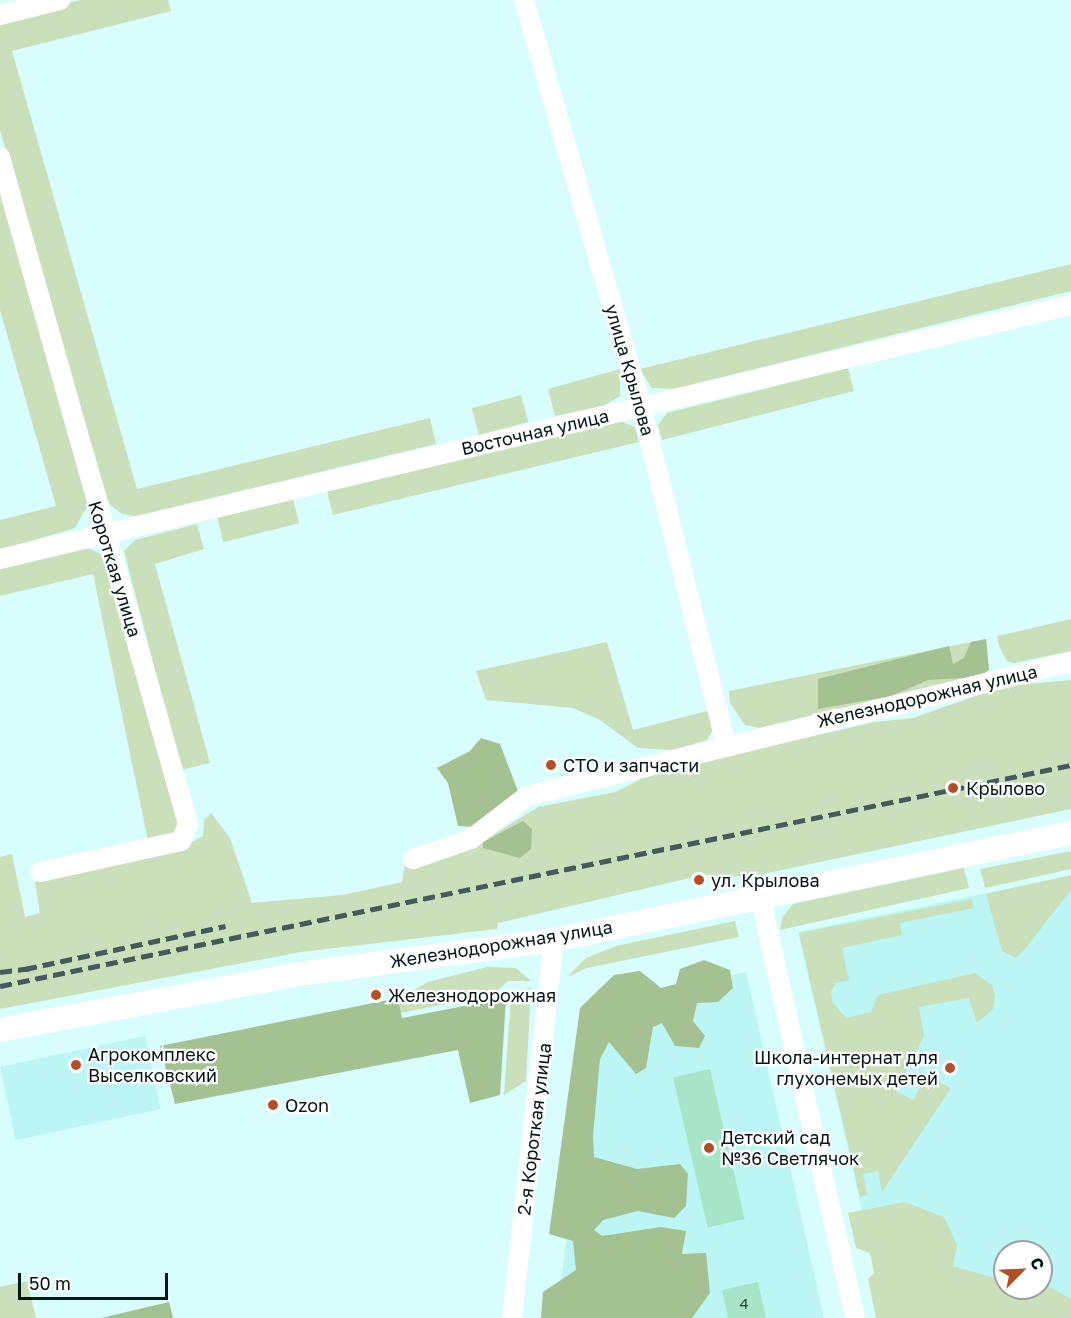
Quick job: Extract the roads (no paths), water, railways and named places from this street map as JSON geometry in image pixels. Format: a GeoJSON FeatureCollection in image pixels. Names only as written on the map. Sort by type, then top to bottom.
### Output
{"type":"FeatureCollection","features":[{"type":"Feature","properties":{"kind":"main road","name":"Железнодорожная улица"},"geometry":{"type":"LineString","coordinates":[[0,1030],[306,973],[554,940],[1071,833]]}},
{"type":"Feature","properties":{"kind":"street"},"geometry":{"type":"LineString","coordinates":[[0,15],[60,0]]}},
{"type":"Feature","properties":{"kind":"street","name":"улица Крылова"},"geometry":{"type":"LineString","coordinates":[[524,0],[641,406],[726,744]]}},
{"type":"Feature","properties":{"kind":"street","name":"Короткая улица"},"geometry":{"type":"LineString","coordinates":[[0,157],[104,534],[188,824],[182,842],[40,872]]}},
{"type":"Feature","properties":{"kind":"street","name":"Восточная улица"},"geometry":{"type":"LineString","coordinates":[[0,559],[1071,305]]}},
{"type":"Feature","properties":{"kind":"street","name":"Железнодорожная улица"},"geometry":{"type":"LineString","coordinates":[[413,859],[471,839],[527,796],[726,744],[1071,662]]}},
{"type":"Feature","properties":{"kind":"street"},"geometry":{"type":"LineString","coordinates":[[760,896],[855,1318]]}},
{"type":"Feature","properties":{"kind":"street","name":"2-я Короткая улица"},"geometry":{"type":"LineString","coordinates":[[512,1318],[554,940]]}},
{"type":"Feature","properties":{"kind":"railway"},"geometry":{"type":"LineString","coordinates":[[0,986],[1071,765]]}},
{"type":"Feature","properties":{"kind":"railway"},"geometry":{"type":"LineString","coordinates":[[25,969],[225,926]]}},
{"type":"Feature","properties":{"kind":"railway"},"geometry":{"type":"LineString","coordinates":[[0,972],[32,968]]}},
{"type":"Feature","properties":{"kind":"place","name":"СТО и запчасти"},"geometry":{"type":"Point","coordinates":[551,765]}},
{"type":"Feature","properties":{"kind":"place","name":"Крылово"},"geometry":{"type":"Point","coordinates":[953,788]}},
{"type":"Feature","properties":{"kind":"place","name":"ул. Крылова"},"geometry":{"type":"Point","coordinates":[699,880]}},
{"type":"Feature","properties":{"kind":"place","name":"Железнодорожная"},"geometry":{"type":"Point","coordinates":[376,995]}},
{"type":"Feature","properties":{"kind":"place","name":"Агрокомплекс Выселковский"},"geometry":{"type":"Point","coordinates":[76,1065]}},
{"type":"Feature","properties":{"kind":"place","name":"Школа-интернат для глухонемых детей"},"geometry":{"type":"Point","coordinates":[950,1068]}},
{"type":"Feature","properties":{"kind":"place","name":"Ozon"},"geometry":{"type":"Point","coordinates":[273,1105]}},
{"type":"Feature","properties":{"kind":"place","name":"Детский сад №36 Светлячок"},"geometry":{"type":"Point","coordinates":[709,1148]}}]}
